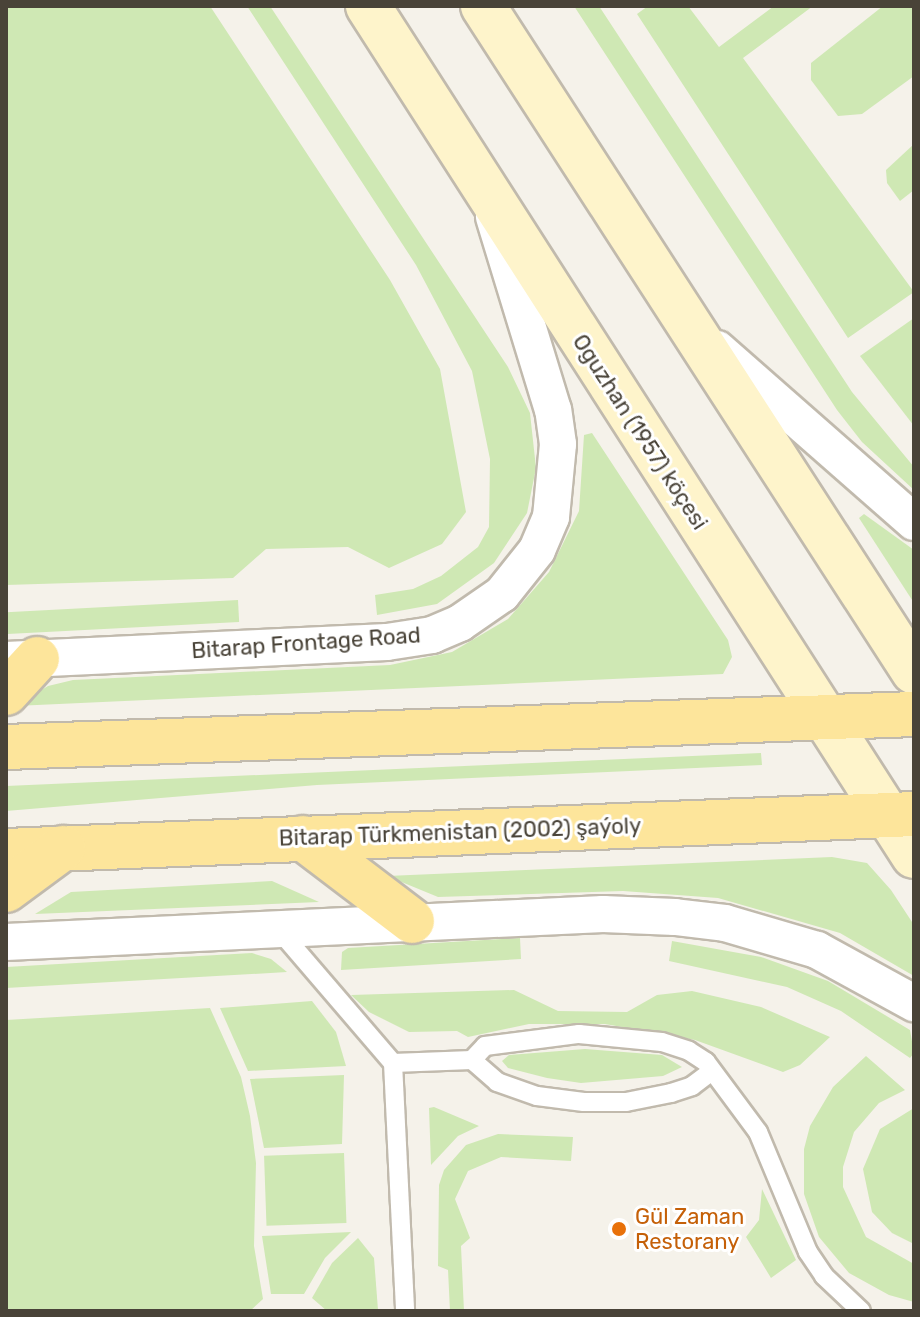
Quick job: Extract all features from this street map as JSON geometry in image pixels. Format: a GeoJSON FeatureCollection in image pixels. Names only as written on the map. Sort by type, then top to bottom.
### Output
{"type":"FeatureCollection","features":[{"type":"Feature","properties":{"kind":"main road","name":"Oguzhan (1957) köçesi"},"geometry":{"type":"LineString","coordinates":[[368,6],[824,714],[900,815],[914,856]]}},
{"type":"Feature","properties":{"kind":"main road"},"geometry":{"type":"LineString","coordinates":[[483,6],[914,672]]}},
{"type":"Feature","properties":{"kind":"main road"},"geometry":{"type":"LineString","coordinates":[[6,693],[22,659]]}},
{"type":"Feature","properties":{"kind":"main road"},"geometry":{"type":"LineString","coordinates":[[6,747],[824,714],[914,714]]}},
{"type":"Feature","properties":{"kind":"main road","name":"Bitarap Türkmenistan (2002) şaýoly"},"geometry":{"type":"LineString","coordinates":[[6,851],[900,815]]}},
{"type":"Feature","properties":{"kind":"main road"},"geometry":{"type":"LineString","coordinates":[[303,838],[412,921]]}},
{"type":"Feature","properties":{"kind":"main road"},"geometry":{"type":"LineString","coordinates":[[6,890],[63,848]]}},
{"type":"Feature","properties":{"kind":"street","name":"Bitarap Frontage Road"},"geometry":{"type":"LineString","coordinates":[[22,659],[387,642],[432,635],[484,609],[521,574],[551,517],[558,444],[553,410],[486,192]]}},
{"type":"Feature","properties":{"kind":"street"},"geometry":{"type":"LineString","coordinates":[[691,326],[914,522]]}},
{"type":"Feature","properties":{"kind":"street"},"geometry":{"type":"LineString","coordinates":[[6,942],[603,914],[725,923],[846,962],[914,1003]]}},
{"type":"Feature","properties":{"kind":"lane"},"geometry":{"type":"LineString","coordinates":[[278,929],[393,1063],[405,1311]]}},
{"type":"Feature","properties":{"kind":"lane"},"geometry":{"type":"LineString","coordinates":[[472,1060],[485,1046],[520,1038],[615,1035],[689,1051],[706,1062],[709,1073],[758,1132],[808,1252],[824,1276],[861,1311]]}},
{"type":"Feature","properties":{"kind":"lane"},"geometry":{"type":"LineString","coordinates":[[393,1063],[472,1060],[497,1082],[537,1096],[584,1102],[626,1102],[671,1093],[692,1086],[709,1073]]}},
{"type":"Feature","properties":{"kind":"green space"},"geometry":{"type":"Polygon","coordinates":[[[6,6],[210,6],[390,280],[440,369],[466,512],[442,544],[389,568],[348,547],[266,549],[233,578],[6,585],[6,6]]]}},
{"type":"Feature","properties":{"kind":"green space"},"geometry":{"type":"Polygon","coordinates":[[[247,6],[270,6],[508,367],[530,413],[536,468],[527,513],[494,563],[437,604],[377,615],[375,595],[413,589],[441,576],[478,547],[489,527],[490,459],[472,371],[416,265],[247,6]]]}},
{"type":"Feature","properties":{"kind":"green space"},"geometry":{"type":"Polygon","coordinates":[[[574,6],[599,6],[852,392],[914,467],[914,490],[862,442],[837,410],[574,6]]]}},
{"type":"Feature","properties":{"kind":"green space"},"geometry":{"type":"Polygon","coordinates":[[[648,6],[688,6],[719,47],[774,6],[813,6],[743,58],[914,292],[848,338],[637,14],[648,6]]]}},
{"type":"Feature","properties":{"kind":"green space"},"geometry":{"type":"Polygon","coordinates":[[[883,6],[914,6],[914,76],[862,114],[838,116],[811,80],[811,63],[883,6]]]}},
{"type":"Feature","properties":{"kind":"green space"},"geometry":{"type":"Polygon","coordinates":[[[914,144],[914,190],[900,201],[887,183],[886,170],[914,144]]]}},
{"type":"Feature","properties":{"kind":"green space"},"geometry":{"type":"Polygon","coordinates":[[[914,318],[914,426],[860,356],[914,318]]]}},
{"type":"Feature","properties":{"kind":"green space"},"geometry":{"type":"Polygon","coordinates":[[[592,433],[728,640],[732,657],[723,674],[15,706],[48,686],[73,680],[390,665],[452,652],[508,619],[549,572],[579,511],[584,435],[592,433]]]}},
{"type":"Feature","properties":{"kind":"green space"},"geometry":{"type":"Polygon","coordinates":[[[864,514],[914,550],[914,603],[859,518],[864,514]]]}},
{"type":"Feature","properties":{"kind":"green space"},"geometry":{"type":"Polygon","coordinates":[[[238,600],[239,622],[7,634],[6,612],[238,600]]]}},
{"type":"Feature","properties":{"kind":"green space"},"geometry":{"type":"Polygon","coordinates":[[[761,753],[762,765],[317,785],[6,811],[6,786],[761,753]]]}},
{"type":"Feature","properties":{"kind":"green space"},"geometry":{"type":"Polygon","coordinates":[[[832,857],[867,863],[891,890],[914,925],[914,976],[840,933],[718,898],[623,891],[438,897],[387,876],[832,857]]]}},
{"type":"Feature","properties":{"kind":"green space"},"geometry":{"type":"Polygon","coordinates":[[[272,881],[319,902],[35,914],[71,892],[272,881]]]}},
{"type":"Feature","properties":{"kind":"green space"},"geometry":{"type":"Polygon","coordinates":[[[520,938],[521,959],[341,970],[342,952],[348,948],[520,938]]]}},
{"type":"Feature","properties":{"kind":"green space"},"geometry":{"type":"Polygon","coordinates":[[[672,941],[761,957],[828,981],[910,1030],[914,1053],[910,1058],[841,1011],[787,987],[669,961],[672,941]]]}},
{"type":"Feature","properties":{"kind":"green space"},"geometry":{"type":"Polygon","coordinates":[[[252,953],[271,959],[287,972],[6,988],[6,967],[252,953]]]}},
{"type":"Feature","properties":{"kind":"green space"},"geometry":{"type":"Polygon","coordinates":[[[514,990],[558,1011],[627,1012],[657,995],[692,991],[761,1007],[830,1037],[800,1065],[783,1072],[695,1040],[605,1024],[529,1024],[468,1037],[457,1031],[409,1032],[369,1012],[351,995],[514,990]]]}},
{"type":"Feature","properties":{"kind":"green space"},"geometry":{"type":"Polygon","coordinates":[[[312,1001],[336,1032],[346,1066],[248,1071],[220,1008],[312,1001]]]}},
{"type":"Feature","properties":{"kind":"green space"},"geometry":{"type":"Polygon","coordinates":[[[210,1008],[241,1077],[250,1116],[256,1163],[254,1246],[263,1299],[250,1311],[6,1311],[6,1020],[210,1008]]]}},
{"type":"Feature","properties":{"kind":"green space"},"geometry":{"type":"Polygon","coordinates":[[[585,1049],[662,1055],[682,1067],[663,1076],[581,1083],[508,1068],[502,1061],[509,1055],[585,1049]]]}},
{"type":"Feature","properties":{"kind":"green space"},"geometry":{"type":"Polygon","coordinates":[[[866,1056],[905,1090],[879,1103],[854,1132],[843,1167],[843,1187],[866,1237],[914,1264],[914,1302],[889,1295],[849,1273],[819,1237],[804,1194],[804,1149],[810,1126],[833,1087],[866,1056]]]}},
{"type":"Feature","properties":{"kind":"green space"},"geometry":{"type":"Polygon","coordinates":[[[344,1075],[342,1144],[264,1148],[250,1079],[344,1075]]]}},
{"type":"Feature","properties":{"kind":"green space"},"geometry":{"type":"Polygon","coordinates":[[[434,1107],[479,1126],[458,1136],[431,1165],[429,1108],[434,1107]]]}},
{"type":"Feature","properties":{"kind":"green space"},"geometry":{"type":"Polygon","coordinates":[[[914,1108],[914,1244],[892,1233],[872,1212],[863,1169],[880,1129],[914,1108]]]}},
{"type":"Feature","properties":{"kind":"green space"},"geometry":{"type":"Polygon","coordinates":[[[498,1134],[573,1137],[571,1161],[501,1157],[468,1171],[455,1199],[470,1238],[461,1246],[464,1311],[450,1311],[448,1270],[438,1266],[439,1185],[444,1170],[466,1145],[498,1134]]]}},
{"type":"Feature","properties":{"kind":"green space"},"geometry":{"type":"Polygon","coordinates":[[[344,1153],[346,1223],[266,1226],[264,1156],[344,1153]]]}},
{"type":"Feature","properties":{"kind":"green space"},"geometry":{"type":"Polygon","coordinates":[[[762,1189],[796,1260],[771,1278],[746,1237],[759,1220],[762,1189]]]}},
{"type":"Feature","properties":{"kind":"green space"},"geometry":{"type":"Polygon","coordinates":[[[351,1232],[325,1258],[304,1294],[271,1294],[262,1236],[351,1232]]]}},
{"type":"Feature","properties":{"kind":"green space"},"geometry":{"type":"Polygon","coordinates":[[[358,1238],[374,1258],[378,1310],[327,1311],[312,1298],[332,1263],[358,1238]]]}},
{"type":"Feature","properties":{"kind":"place","name":"Gül Zaman Restorany"},"geometry":{"type":"Point","coordinates":[619,1229]}}]}
